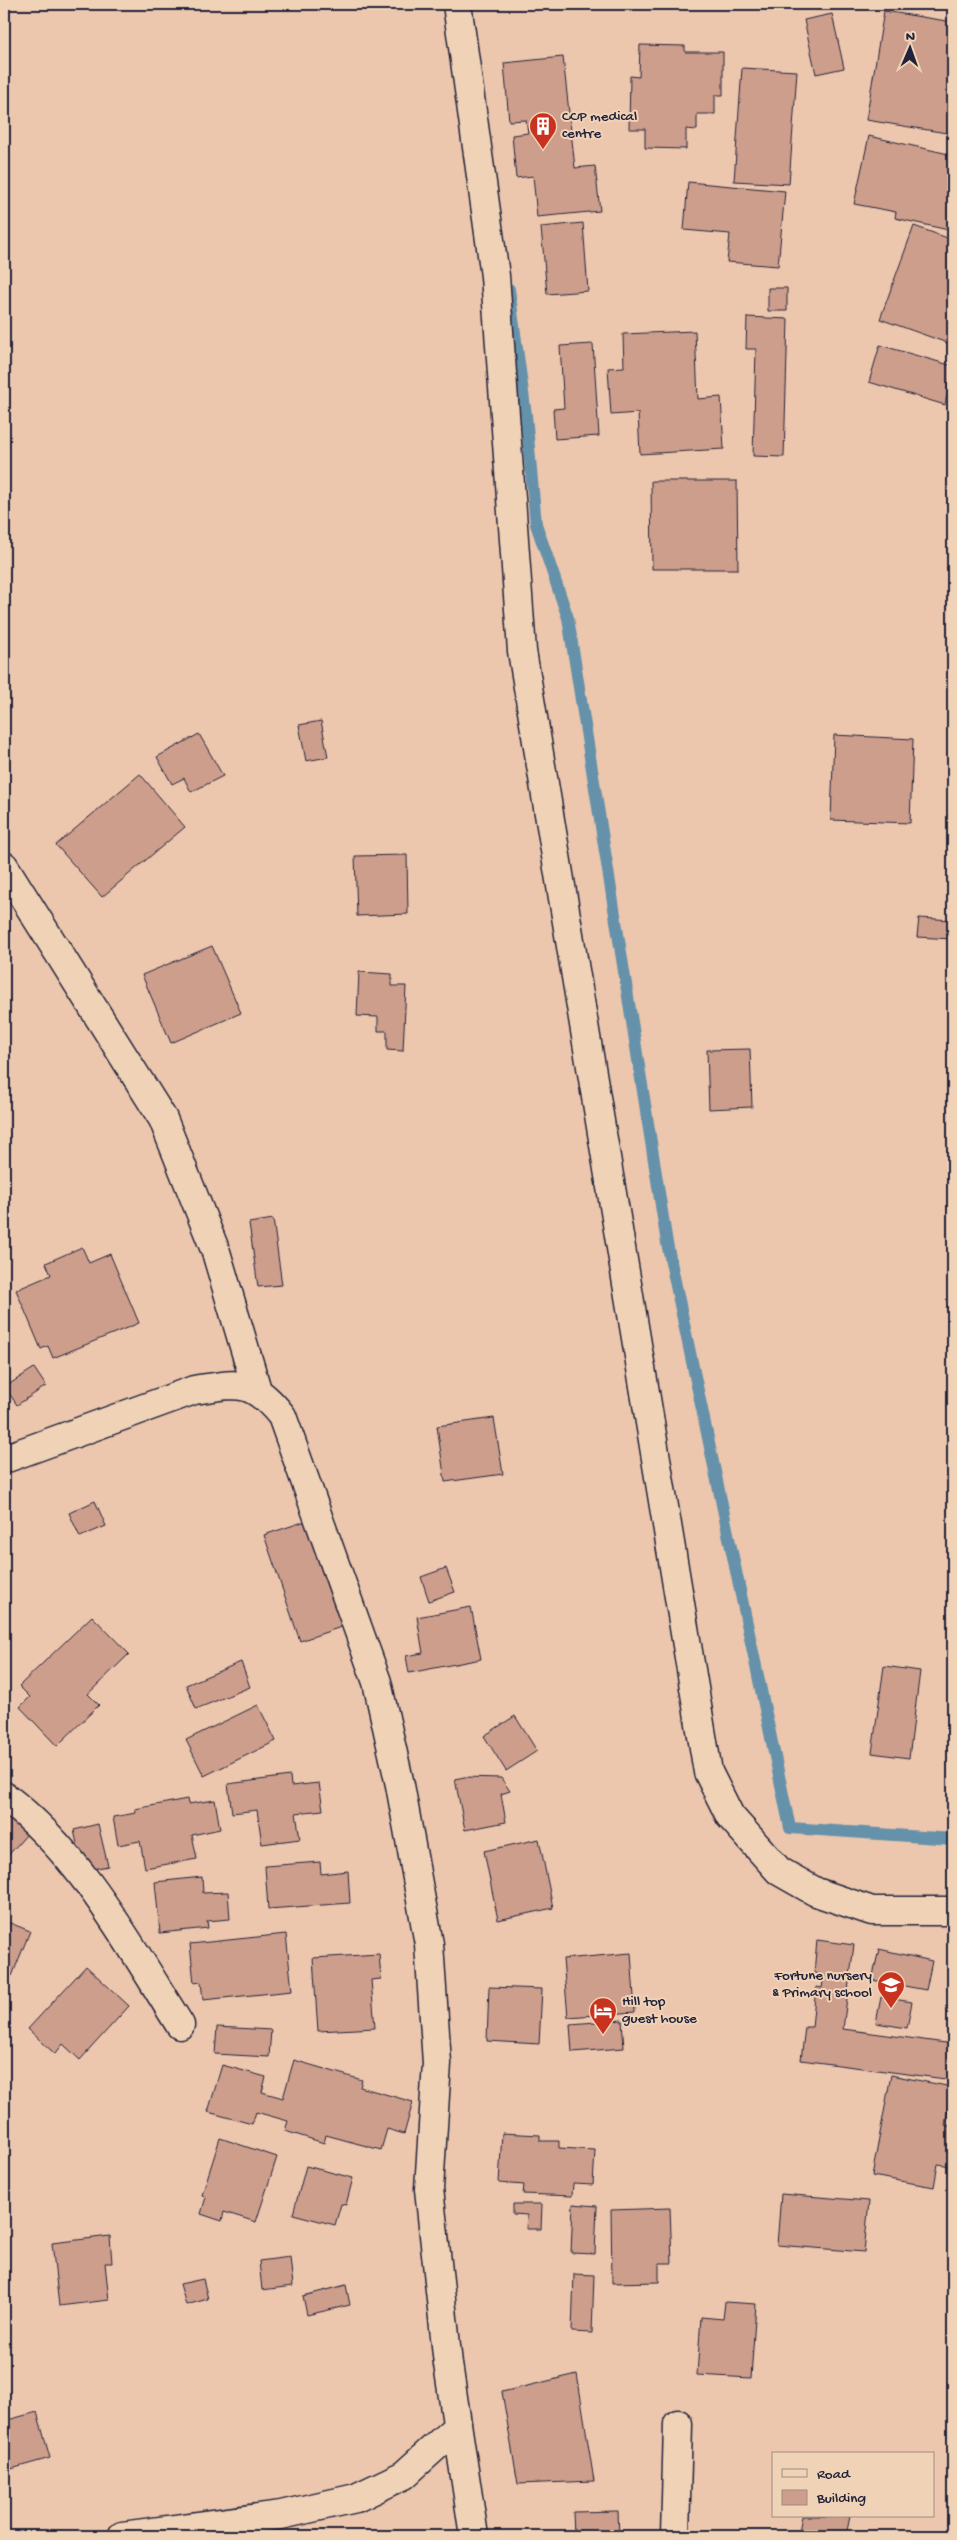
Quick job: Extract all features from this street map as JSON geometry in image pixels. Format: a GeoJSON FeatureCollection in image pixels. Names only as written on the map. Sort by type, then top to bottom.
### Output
{"type":"FeatureCollection","features":[{"type":"Feature","properties":{"kind":"street"},"geometry":{"type":"LineString","coordinates":[[457,4],[495,276],[522,651],[708,1772],[730,1816],[779,1871],[809,1888],[872,1911],[953,1911]]}},
{"type":"Feature","properties":{"kind":"street"},"geometry":{"type":"LineString","coordinates":[[4,866],[164,1119],[216,1252],[258,1390],[282,1416],[377,1682],[402,1794],[429,1944],[437,2063],[429,2189],[457,2427],[474,2536]]}},
{"type":"Feature","properties":{"kind":"street"},"geometry":{"type":"LineString","coordinates":[[4,1459],[194,1390],[238,1385],[258,1390]]}},
{"type":"Feature","properties":{"kind":"street"},"geometry":{"type":"LineString","coordinates":[[4,1796],[23,1810],[73,1862],[123,1934],[180,2025]]}},
{"type":"Feature","properties":{"kind":"street"},"geometry":{"type":"LineString","coordinates":[[675,2536],[678,2424]]}},
{"type":"Feature","properties":{"kind":"street"},"geometry":{"type":"LineString","coordinates":[[122,2536],[283,2526],[378,2489],[404,2475],[457,2427]]}},
{"type":"Feature","properties":{"kind":"building"},"geometry":{"type":"Polygon","coordinates":[[[884,11],[953,22],[953,134],[866,120],[884,11]]]}},
{"type":"Feature","properties":{"kind":"building"},"geometry":{"type":"Polygon","coordinates":[[[832,14],[844,68],[816,74],[804,20],[832,14]]]}},
{"type":"Feature","properties":{"kind":"building"},"geometry":{"type":"Polygon","coordinates":[[[640,45],[685,46],[685,52],[723,52],[723,95],[715,95],[715,114],[697,114],[697,130],[686,129],[686,149],[645,148],[645,129],[629,129],[630,76],[639,77],[640,45]]]}},
{"type":"Feature","properties":{"kind":"building","name":"CCP medical centre"},"geometry":{"type":"Polygon","coordinates":[[[563,57],[575,168],[595,166],[600,211],[537,217],[533,176],[516,178],[512,135],[528,133],[526,120],[509,121],[504,63],[563,57]]]}},
{"type":"Feature","properties":{"kind":"building"},"geometry":{"type":"Polygon","coordinates":[[[742,68],[797,71],[789,184],[734,181],[742,68]]]}},
{"type":"Feature","properties":{"kind":"building"},"geometry":{"type":"Polygon","coordinates":[[[869,136],[953,155],[953,231],[895,218],[896,212],[854,204],[869,136]]]}},
{"type":"Feature","properties":{"kind":"building"},"geometry":{"type":"Polygon","coordinates":[[[688,182],[785,191],[778,266],[727,262],[730,234],[684,230],[688,182]]]}},
{"type":"Feature","properties":{"kind":"building"},"geometry":{"type":"Polygon","coordinates":[[[583,223],[588,291],[547,294],[541,227],[583,223]]]}},
{"type":"Feature","properties":{"kind":"building"},"geometry":{"type":"Polygon","coordinates":[[[914,226],[953,240],[953,345],[880,319],[914,226]]]}},
{"type":"Feature","properties":{"kind":"building"},"geometry":{"type":"Polygon","coordinates":[[[768,288],[787,288],[787,311],[768,311],[768,288]]]}},
{"type":"Feature","properties":{"kind":"building"},"geometry":{"type":"Polygon","coordinates":[[[747,317],[788,319],[784,457],[753,456],[756,349],[746,349],[747,317]]]}},
{"type":"Feature","properties":{"kind":"building"},"geometry":{"type":"Polygon","coordinates":[[[695,331],[698,399],[721,397],[724,449],[640,454],[638,413],[611,415],[608,368],[624,367],[623,334],[695,331]]]}},
{"type":"Feature","properties":{"kind":"building"},"geometry":{"type":"Polygon","coordinates":[[[593,344],[599,436],[555,439],[553,409],[564,408],[560,346],[593,344]]]}},
{"type":"Feature","properties":{"kind":"building"},"geometry":{"type":"Polygon","coordinates":[[[880,345],[953,366],[945,405],[869,382],[880,345]]]}},
{"type":"Feature","properties":{"kind":"building"},"geometry":{"type":"Polygon","coordinates":[[[651,481],[737,481],[738,569],[652,569],[651,481]]]}},
{"type":"Feature","properties":{"kind":"building"},"geometry":{"type":"Polygon","coordinates":[[[321,721],[328,757],[306,761],[299,725],[321,721]]]}},
{"type":"Feature","properties":{"kind":"building"},"geometry":{"type":"Polygon","coordinates":[[[199,734],[223,776],[191,792],[184,778],[172,784],[157,757],[199,734]]]}},
{"type":"Feature","properties":{"kind":"building"},"geometry":{"type":"Polygon","coordinates":[[[834,735],[913,739],[910,823],[831,820],[834,735]]]}},
{"type":"Feature","properties":{"kind":"building"},"geometry":{"type":"Polygon","coordinates":[[[140,774],[185,827],[102,897],[56,845],[140,774]]]}},
{"type":"Feature","properties":{"kind":"building"},"geometry":{"type":"Polygon","coordinates":[[[407,855],[408,914],[357,916],[355,856],[407,855]]]}},
{"type":"Feature","properties":{"kind":"building"},"geometry":{"type":"Polygon","coordinates":[[[919,918],[953,920],[953,939],[917,937],[919,918]]]}},
{"type":"Feature","properties":{"kind":"building"},"geometry":{"type":"Polygon","coordinates":[[[212,946],[241,1013],[171,1043],[142,975],[212,946]]]}},
{"type":"Feature","properties":{"kind":"building"},"geometry":{"type":"Polygon","coordinates":[[[359,972],[392,974],[392,986],[406,986],[403,1051],[387,1050],[387,1031],[378,1031],[378,1017],[357,1016],[359,972]]]}},
{"type":"Feature","properties":{"kind":"building"},"geometry":{"type":"Polygon","coordinates":[[[750,1049],[752,1107],[709,1109],[707,1050],[750,1049]]]}},
{"type":"Feature","properties":{"kind":"building"},"geometry":{"type":"Polygon","coordinates":[[[273,1219],[282,1285],[258,1287],[249,1223],[273,1219]]]}},
{"type":"Feature","properties":{"kind":"building"},"geometry":{"type":"Polygon","coordinates":[[[82,1247],[89,1263],[110,1254],[139,1323],[53,1358],[48,1346],[41,1349],[16,1290],[51,1275],[46,1263],[82,1247]]]}},
{"type":"Feature","properties":{"kind":"building"},"geometry":{"type":"Polygon","coordinates":[[[34,1368],[46,1386],[17,1405],[5,1387],[34,1368]]]}},
{"type":"Feature","properties":{"kind":"building"},"geometry":{"type":"Polygon","coordinates":[[[494,1418],[503,1474],[445,1482],[437,1426],[494,1418]]]}},
{"type":"Feature","properties":{"kind":"building"},"geometry":{"type":"Polygon","coordinates":[[[95,1501],[106,1526],[80,1537],[69,1513],[95,1501]]]}},
{"type":"Feature","properties":{"kind":"building"},"geometry":{"type":"Polygon","coordinates":[[[309,1520],[344,1626],[300,1641],[264,1535],[309,1520]]]}},
{"type":"Feature","properties":{"kind":"building"},"geometry":{"type":"Polygon","coordinates":[[[446,1568],[455,1592],[429,1601],[421,1577],[446,1568]]]}},
{"type":"Feature","properties":{"kind":"building"},"geometry":{"type":"Polygon","coordinates":[[[471,1607],[481,1659],[409,1673],[406,1656],[423,1653],[417,1617],[471,1607]]]}},
{"type":"Feature","properties":{"kind":"building"},"geometry":{"type":"Polygon","coordinates":[[[92,1616],[129,1654],[88,1694],[99,1705],[57,1746],[20,1707],[30,1697],[19,1686],[92,1616]]]}},
{"type":"Feature","properties":{"kind":"building"},"geometry":{"type":"Polygon","coordinates":[[[241,1662],[250,1687],[196,1709],[186,1685],[241,1662]]]}},
{"type":"Feature","properties":{"kind":"building"},"geometry":{"type":"Polygon","coordinates":[[[884,1666],[920,1671],[909,1758],[872,1753],[884,1666]]]}},
{"type":"Feature","properties":{"kind":"building"},"geometry":{"type":"Polygon","coordinates":[[[258,1705],[276,1741],[204,1776],[186,1740],[258,1705]]]}},
{"type":"Feature","properties":{"kind":"building"},"geometry":{"type":"Polygon","coordinates":[[[515,1716],[537,1751],[506,1771],[484,1736],[515,1716]]]}},
{"type":"Feature","properties":{"kind":"building"},"geometry":{"type":"Polygon","coordinates":[[[290,1776],[291,1786],[319,1783],[323,1810],[296,1813],[300,1839],[262,1844],[257,1810],[232,1813],[228,1784],[290,1776]]]}},
{"type":"Feature","properties":{"kind":"building"},"geometry":{"type":"Polygon","coordinates":[[[464,1777],[501,1778],[510,1791],[501,1794],[506,1822],[465,1830],[455,1779],[464,1777]]]}},
{"type":"Feature","properties":{"kind":"building"},"geometry":{"type":"Polygon","coordinates":[[[187,1799],[188,1804],[215,1800],[220,1829],[192,1835],[197,1859],[145,1868],[140,1841],[118,1845],[113,1817],[136,1813],[135,1809],[187,1799]]]}},
{"type":"Feature","properties":{"kind":"building"},"geometry":{"type":"Polygon","coordinates":[[[4,1811],[28,1833],[4,1860],[4,1811]]]}},
{"type":"Feature","properties":{"kind":"building"},"geometry":{"type":"Polygon","coordinates":[[[98,1824],[108,1866],[83,1871],[74,1830],[98,1824]]]}},
{"type":"Feature","properties":{"kind":"building"},"geometry":{"type":"Polygon","coordinates":[[[539,1839],[553,1908],[498,1920],[484,1851],[539,1839]]]}},
{"type":"Feature","properties":{"kind":"building"},"geometry":{"type":"Polygon","coordinates":[[[320,1862],[321,1874],[348,1871],[350,1903],[268,1909],[265,1866],[320,1862]]]}},
{"type":"Feature","properties":{"kind":"building"},"geometry":{"type":"Polygon","coordinates":[[[202,1877],[203,1893],[228,1892],[230,1919],[207,1921],[208,1928],[160,1933],[155,1882],[202,1877]]]}},
{"type":"Feature","properties":{"kind":"building"},"geometry":{"type":"Polygon","coordinates":[[[5,1921],[30,1931],[12,1976],[4,1972],[5,1921]]]}},
{"type":"Feature","properties":{"kind":"building"},"geometry":{"type":"Polygon","coordinates":[[[286,1934],[292,1991],[203,2000],[201,1982],[194,1983],[190,1944],[286,1934]]]}},
{"type":"Feature","properties":{"kind":"building"},"geometry":{"type":"Polygon","coordinates":[[[817,1940],[854,1945],[843,2029],[953,2044],[953,2080],[801,2060],[805,2027],[812,2027],[816,1987],[822,1988],[824,1975],[814,1973],[817,1940]]]}},
{"type":"Feature","properties":{"kind":"building"},"geometry":{"type":"Polygon","coordinates":[[[879,1949],[932,1961],[926,1990],[872,1980],[879,1949]]]}},
{"type":"Feature","properties":{"kind":"building"},"geometry":{"type":"Polygon","coordinates":[[[631,1953],[635,2012],[568,2017],[563,1959],[631,1953]]]}},
{"type":"Feature","properties":{"kind":"building"},"geometry":{"type":"Polygon","coordinates":[[[379,1954],[381,1979],[371,1980],[375,2028],[318,2031],[313,1958],[379,1954]]]}},
{"type":"Feature","properties":{"kind":"building"},"geometry":{"type":"Polygon","coordinates":[[[86,1966],[129,2006],[80,2060],[63,2044],[55,2054],[28,2029],[86,1966]]]}},
{"type":"Feature","properties":{"kind":"building"},"geometry":{"type":"Polygon","coordinates":[[[489,1987],[542,1989],[539,2044],[487,2041],[489,1987]]]}},
{"type":"Feature","properties":{"kind":"building"},"geometry":{"type":"Polygon","coordinates":[[[881,1997],[912,2002],[907,2028],[876,2023],[881,1997]]]}},
{"type":"Feature","properties":{"kind":"building"},"geometry":{"type":"Polygon","coordinates":[[[622,2020],[624,2048],[572,2052],[570,2024],[622,2020]]]}},
{"type":"Feature","properties":{"kind":"building"},"geometry":{"type":"Polygon","coordinates":[[[217,2027],[271,2030],[269,2057],[215,2054],[217,2027]]]}},
{"type":"Feature","properties":{"kind":"building"},"geometry":{"type":"Polygon","coordinates":[[[294,2060],[362,2080],[360,2087],[413,2102],[404,2134],[387,2129],[381,2150],[326,2135],[324,2143],[285,2131],[288,2121],[256,2112],[252,2124],[208,2112],[222,2065],[266,2077],[262,2092],[283,2098],[294,2060]]]}},
{"type":"Feature","properties":{"kind":"building"},"geometry":{"type":"Polygon","coordinates":[[[891,2075],[952,2087],[945,2125],[953,2127],[952,2166],[938,2164],[934,2187],[872,2176],[891,2075]]]}},
{"type":"Feature","properties":{"kind":"building"},"geometry":{"type":"Polygon","coordinates":[[[502,2133],[540,2135],[540,2141],[559,2141],[559,2148],[595,2150],[593,2185],[573,2184],[572,2196],[523,2194],[524,2185],[499,2183],[502,2133]]]}},
{"type":"Feature","properties":{"kind":"building"},"geometry":{"type":"Polygon","coordinates":[[[220,2138],[277,2157],[256,2222],[224,2212],[222,2221],[201,2214],[206,2197],[202,2195],[220,2138]]]}},
{"type":"Feature","properties":{"kind":"building"},"geometry":{"type":"Polygon","coordinates":[[[306,2166],[353,2178],[346,2205],[341,2204],[335,2225],[293,2214],[306,2166]]]}},
{"type":"Feature","properties":{"kind":"building"},"geometry":{"type":"Polygon","coordinates":[[[781,2194],[869,2201],[864,2252],[777,2245],[781,2194]]]}},
{"type":"Feature","properties":{"kind":"building"},"geometry":{"type":"Polygon","coordinates":[[[513,2204],[542,2204],[541,2229],[526,2229],[527,2215],[513,2214],[513,2204]]]}},
{"type":"Feature","properties":{"kind":"building"},"geometry":{"type":"Polygon","coordinates":[[[573,2204],[597,2206],[595,2254],[571,2253],[573,2204]]]}},
{"type":"Feature","properties":{"kind":"building"},"geometry":{"type":"Polygon","coordinates":[[[670,2208],[672,2263],[659,2263],[659,2282],[612,2283],[611,2210],[670,2208]]]}},
{"type":"Feature","properties":{"kind":"building"},"geometry":{"type":"Polygon","coordinates":[[[110,2236],[112,2263],[105,2263],[109,2300],[59,2306],[52,2243],[110,2236]]]}},
{"type":"Feature","properties":{"kind":"building"},"geometry":{"type":"Polygon","coordinates":[[[290,2257],[293,2286],[262,2290],[259,2261],[290,2257]]]}},
{"type":"Feature","properties":{"kind":"building"},"geometry":{"type":"Polygon","coordinates":[[[574,2274],[594,2275],[592,2333],[572,2332],[574,2274]]]}},
{"type":"Feature","properties":{"kind":"building"},"geometry":{"type":"Polygon","coordinates":[[[203,2279],[208,2299],[186,2305],[180,2284],[203,2279]]]}},
{"type":"Feature","properties":{"kind":"building"},"geometry":{"type":"Polygon","coordinates":[[[346,2285],[350,2305],[307,2315],[303,2296],[346,2285]]]}},
{"type":"Feature","properties":{"kind":"building"},"geometry":{"type":"Polygon","coordinates":[[[725,2302],[756,2304],[751,2378],[697,2375],[701,2317],[723,2319],[725,2302]]]}},
{"type":"Feature","properties":{"kind":"building"},"geometry":{"type":"Polygon","coordinates":[[[577,2374],[594,2481],[518,2484],[502,2392],[577,2374]]]}},
{"type":"Feature","properties":{"kind":"building"},"geometry":{"type":"Polygon","coordinates":[[[37,2412],[50,2458],[4,2471],[4,2421],[37,2412]]]}},
{"type":"Feature","properties":{"kind":"building"},"geometry":{"type":"Polygon","coordinates":[[[4,2471],[9,2487],[4,2489],[4,2471]]]}},
{"type":"Feature","properties":{"kind":"building"},"geometry":{"type":"Polygon","coordinates":[[[618,2511],[619,2536],[574,2536],[573,2512],[618,2511]]]}},
{"type":"Feature","properties":{"kind":"building"},"geometry":{"type":"Polygon","coordinates":[[[802,2518],[850,2518],[846,2536],[798,2536],[802,2518]]]}},
{"type":"Feature","properties":{"kind":"waterway"},"geometry":{"type":"LineString","coordinates":[[509,289],[526,415],[536,524],[568,618],[667,1243],[790,1828],[953,1839]]}},
{"type":"Feature","properties":{"kind":"place","name":"CCP medical centre"},"geometry":{"type":"Point","coordinates":[543,150]}},
{"type":"Feature","properties":{"kind":"place","name":"Fortune nursery & Primary school"},"geometry":{"type":"Point","coordinates":[891,2009]}},
{"type":"Feature","properties":{"kind":"place","name":"Hill top guest house"},"geometry":{"type":"Point","coordinates":[603,2035]}}]}
